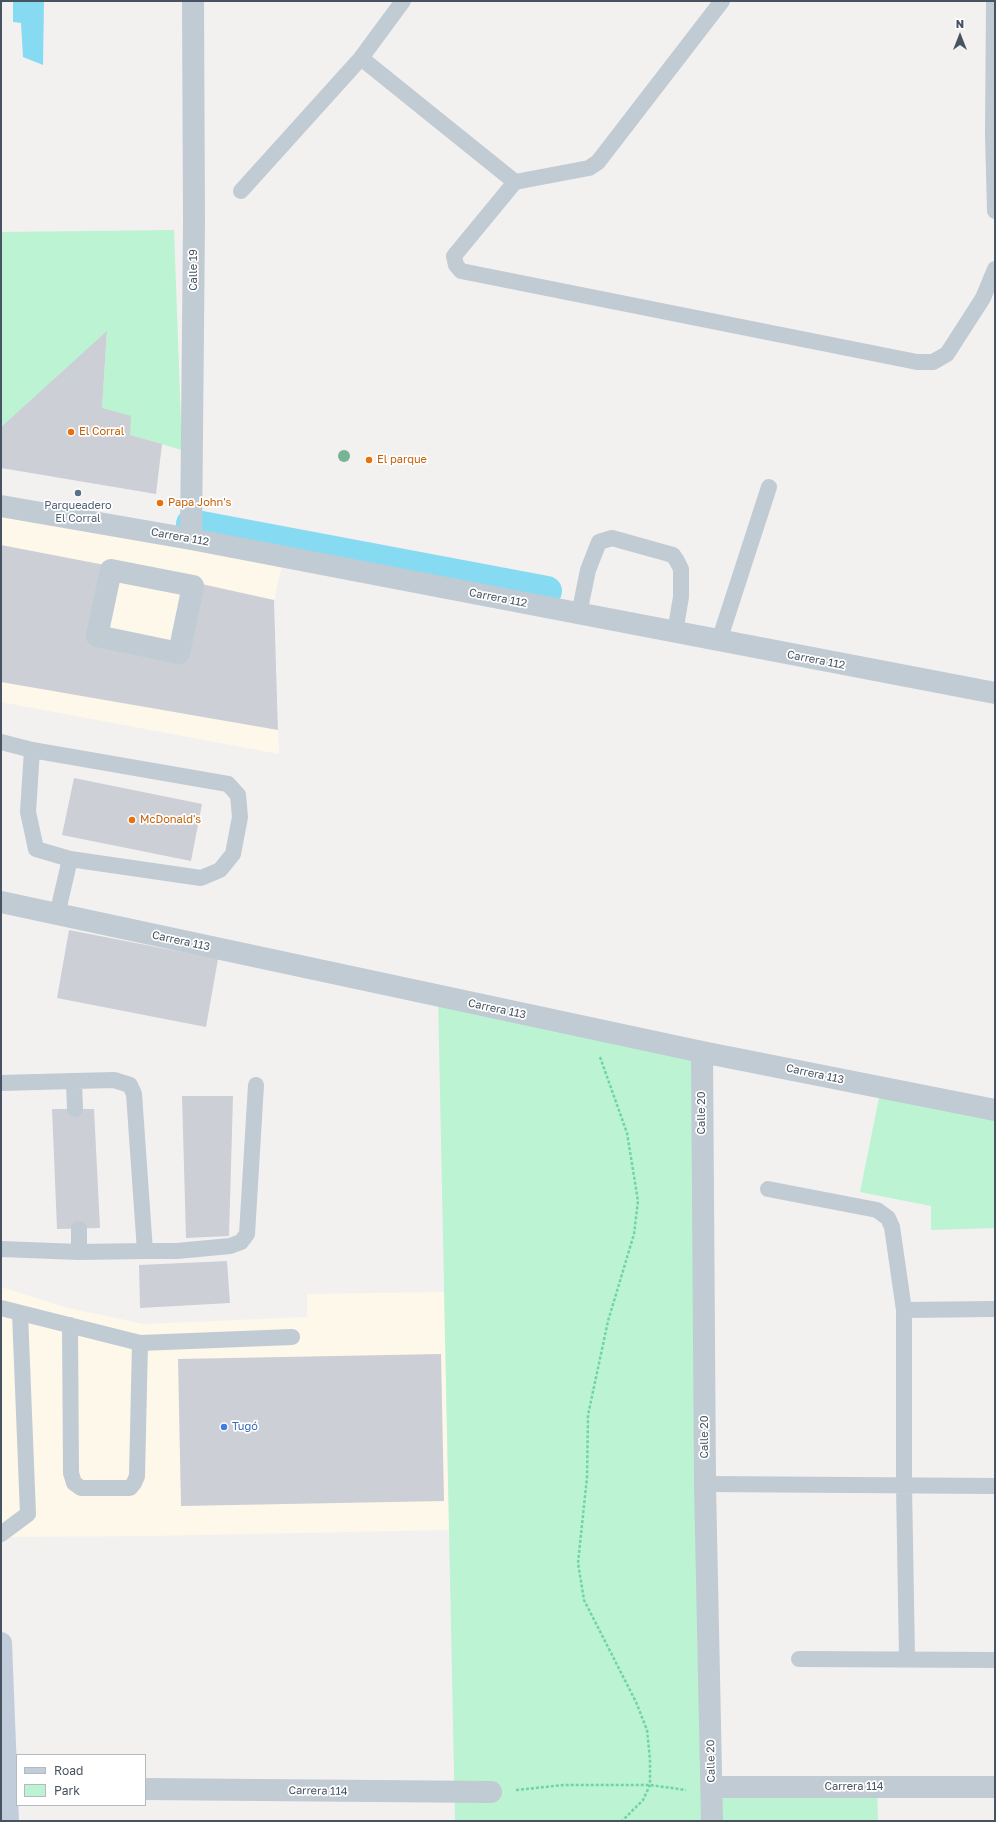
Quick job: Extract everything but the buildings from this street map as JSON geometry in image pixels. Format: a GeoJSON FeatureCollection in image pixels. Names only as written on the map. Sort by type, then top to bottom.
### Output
{"type":"FeatureCollection","features":[{"type":"Feature","properties":{"kind":"main road"},"geometry":{"type":"LineString","coordinates":[[1,1643],[12,1788],[8,1821]]}},
{"type":"Feature","properties":{"kind":"street","name":"Calle 19"},"geometry":{"type":"LineString","coordinates":[[191,539],[194,238],[193,1]]}},
{"type":"Feature","properties":{"kind":"street","name":"Carrera 112"},"geometry":{"type":"LineString","coordinates":[[1,506],[191,539],[995,693]]}},
{"type":"Feature","properties":{"kind":"street"},"geometry":{"type":"LineString","coordinates":[[111,570],[193,586],[179,653],[97,636],[111,570]]}},
{"type":"Feature","properties":{"kind":"street","name":"Carrera 113"},"geometry":{"type":"LineString","coordinates":[[1,902],[702,1052],[995,1110]]}},
{"type":"Feature","properties":{"kind":"street","name":"Calle 20"},"geometry":{"type":"LineString","coordinates":[[702,1052],[705,1484],[712,1821]]}},
{"type":"Feature","properties":{"kind":"street","name":"Carrera 114"},"geometry":{"type":"LineString","coordinates":[[712,1787],[995,1787]]}},
{"type":"Feature","properties":{"kind":"street","name":"Carrera 114"},"geometry":{"type":"LineString","coordinates":[[146,1789],[491,1792]]}},
{"type":"Feature","properties":{"kind":"lane"},"geometry":{"type":"LineString","coordinates":[[240,191],[361,58],[403,1]]}},
{"type":"Feature","properties":{"kind":"lane"},"geometry":{"type":"LineString","coordinates":[[722,1],[598,162],[589,168],[515,182],[454,256],[456,265],[461,271],[916,362],[933,362],[947,354],[983,298],[995,269]]}},
{"type":"Feature","properties":{"kind":"lane"},"geometry":{"type":"LineString","coordinates":[[994,1],[995,211]]}},
{"type":"Feature","properties":{"kind":"lane"},"geometry":{"type":"LineString","coordinates":[[361,58],[515,182]]}},
{"type":"Feature","properties":{"kind":"lane"},"geometry":{"type":"LineString","coordinates":[[719,641],[769,487]]}},
{"type":"Feature","properties":{"kind":"lane"},"geometry":{"type":"LineString","coordinates":[[578,614],[588,570],[599,542],[612,538],[673,555],[681,569],[681,597],[675,632]]}},
{"type":"Feature","properties":{"kind":"lane"},"geometry":{"type":"LineString","coordinates":[[1,742],[32,750],[228,784],[238,795],[240,817],[233,854],[220,870],[201,878],[70,860],[36,849],[28,812],[32,750]]}},
{"type":"Feature","properties":{"kind":"lane"},"geometry":{"type":"LineString","coordinates":[[57,915],[70,860]]}},
{"type":"Feature","properties":{"kind":"lane"},"geometry":{"type":"LineString","coordinates":[[1,1084],[114,1080],[130,1084],[134,1094],[145,1251]]}},
{"type":"Feature","properties":{"kind":"lane"},"geometry":{"type":"LineString","coordinates":[[74,1081],[75,1109]]}},
{"type":"Feature","properties":{"kind":"lane"},"geometry":{"type":"LineString","coordinates":[[1,1249],[79,1252],[145,1251],[230,1246],[240,1242],[247,1234],[256,1085]]}},
{"type":"Feature","properties":{"kind":"lane"},"geometry":{"type":"LineString","coordinates":[[768,1189],[876,1210],[888,1218],[895,1236],[904,1310],[904,1485],[907,1658]]}},
{"type":"Feature","properties":{"kind":"lane"},"geometry":{"type":"LineString","coordinates":[[78,1229],[79,1252]]}},
{"type":"Feature","properties":{"kind":"lane"},"geometry":{"type":"LineString","coordinates":[[1,1308],[140,1343],[292,1337]]}},
{"type":"Feature","properties":{"kind":"lane"},"geometry":{"type":"LineString","coordinates":[[904,1310],[995,1309]]}},
{"type":"Feature","properties":{"kind":"lane"},"geometry":{"type":"LineString","coordinates":[[1,1534],[28,1514],[20,1313]]}},
{"type":"Feature","properties":{"kind":"lane"},"geometry":{"type":"LineString","coordinates":[[70,1325],[71,1473],[74,1483],[81,1488],[130,1488],[137,1476],[140,1343]]}},
{"type":"Feature","properties":{"kind":"lane"},"geometry":{"type":"LineString","coordinates":[[705,1484],[995,1486]]}},
{"type":"Feature","properties":{"kind":"lane"},"geometry":{"type":"LineString","coordinates":[[799,1659],[907,1658],[995,1660]]}},
{"type":"Feature","properties":{"kind":"path"},"geometry":{"type":"LineString","coordinates":[[589,1028],[627,1134],[638,1201],[634,1234],[608,1321],[588,1415],[587,1476],[578,1563],[584,1600],[636,1702],[646,1730],[650,1759],[650,1785],[643,1800],[622,1821]]}},
{"type":"Feature","properties":{"kind":"path"},"geometry":{"type":"LineString","coordinates":[[491,1792],[564,1785],[650,1785],[689,1790],[712,1787]]}},
{"type":"Feature","properties":{"kind":"shaded area"},"geometry":{"type":"Polygon","coordinates":[[[1,506],[284,557],[274,600],[279,754],[1,702],[1,506]]]}},
{"type":"Feature","properties":{"kind":"shaded area","name":"Tugó"},"geometry":{"type":"Polygon","coordinates":[[[1,1287],[68,1308],[144,1324],[307,1317],[307,1294],[444,1292],[449,1530],[150,1536],[1,1537],[1,1287]]]}},
{"type":"Feature","properties":{"kind":"green space"},"geometry":{"type":"Polygon","coordinates":[[[174,230],[182,450],[130,435],[102,408],[107,332],[1,427],[1,232],[174,230]]]}},
{"type":"Feature","properties":{"kind":"green space"},"geometry":{"type":"Polygon","coordinates":[[[438,996],[702,1052],[712,1787],[877,1786],[878,1821],[455,1821],[438,996]]]}},
{"type":"Feature","properties":{"kind":"green space"},"geometry":{"type":"Polygon","coordinates":[[[881,1088],[995,1110],[995,1228],[931,1230],[931,1206],[860,1192],[881,1088]]]}},
{"type":"Feature","properties":{"kind":"water"},"geometry":{"type":"Polygon","coordinates":[[[13,1],[44,1],[43,65],[23,57],[21,23],[13,22],[13,1]]]}},
{"type":"Feature","properties":{"kind":"waterway"},"geometry":{"type":"LineString","coordinates":[[191,524],[547,591]]}},
{"type":"Feature","properties":{"kind":"place","name":"El Corral"},"geometry":{"type":"Point","coordinates":[71,432]}},
{"type":"Feature","properties":{"kind":"place","name":"El parque"},"geometry":{"type":"Point","coordinates":[369,460]}},
{"type":"Feature","properties":{"kind":"place","name":"Parqueadero El Corral"},"geometry":{"type":"Point","coordinates":[78,493]}},
{"type":"Feature","properties":{"kind":"place","name":"Papa John's"},"geometry":{"type":"Point","coordinates":[160,503]}},
{"type":"Feature","properties":{"kind":"place","name":"McDonald's"},"geometry":{"type":"Point","coordinates":[132,820]}},
{"type":"Feature","properties":{"kind":"place","name":"Tugó"},"geometry":{"type":"Point","coordinates":[224,1427]}}]}
